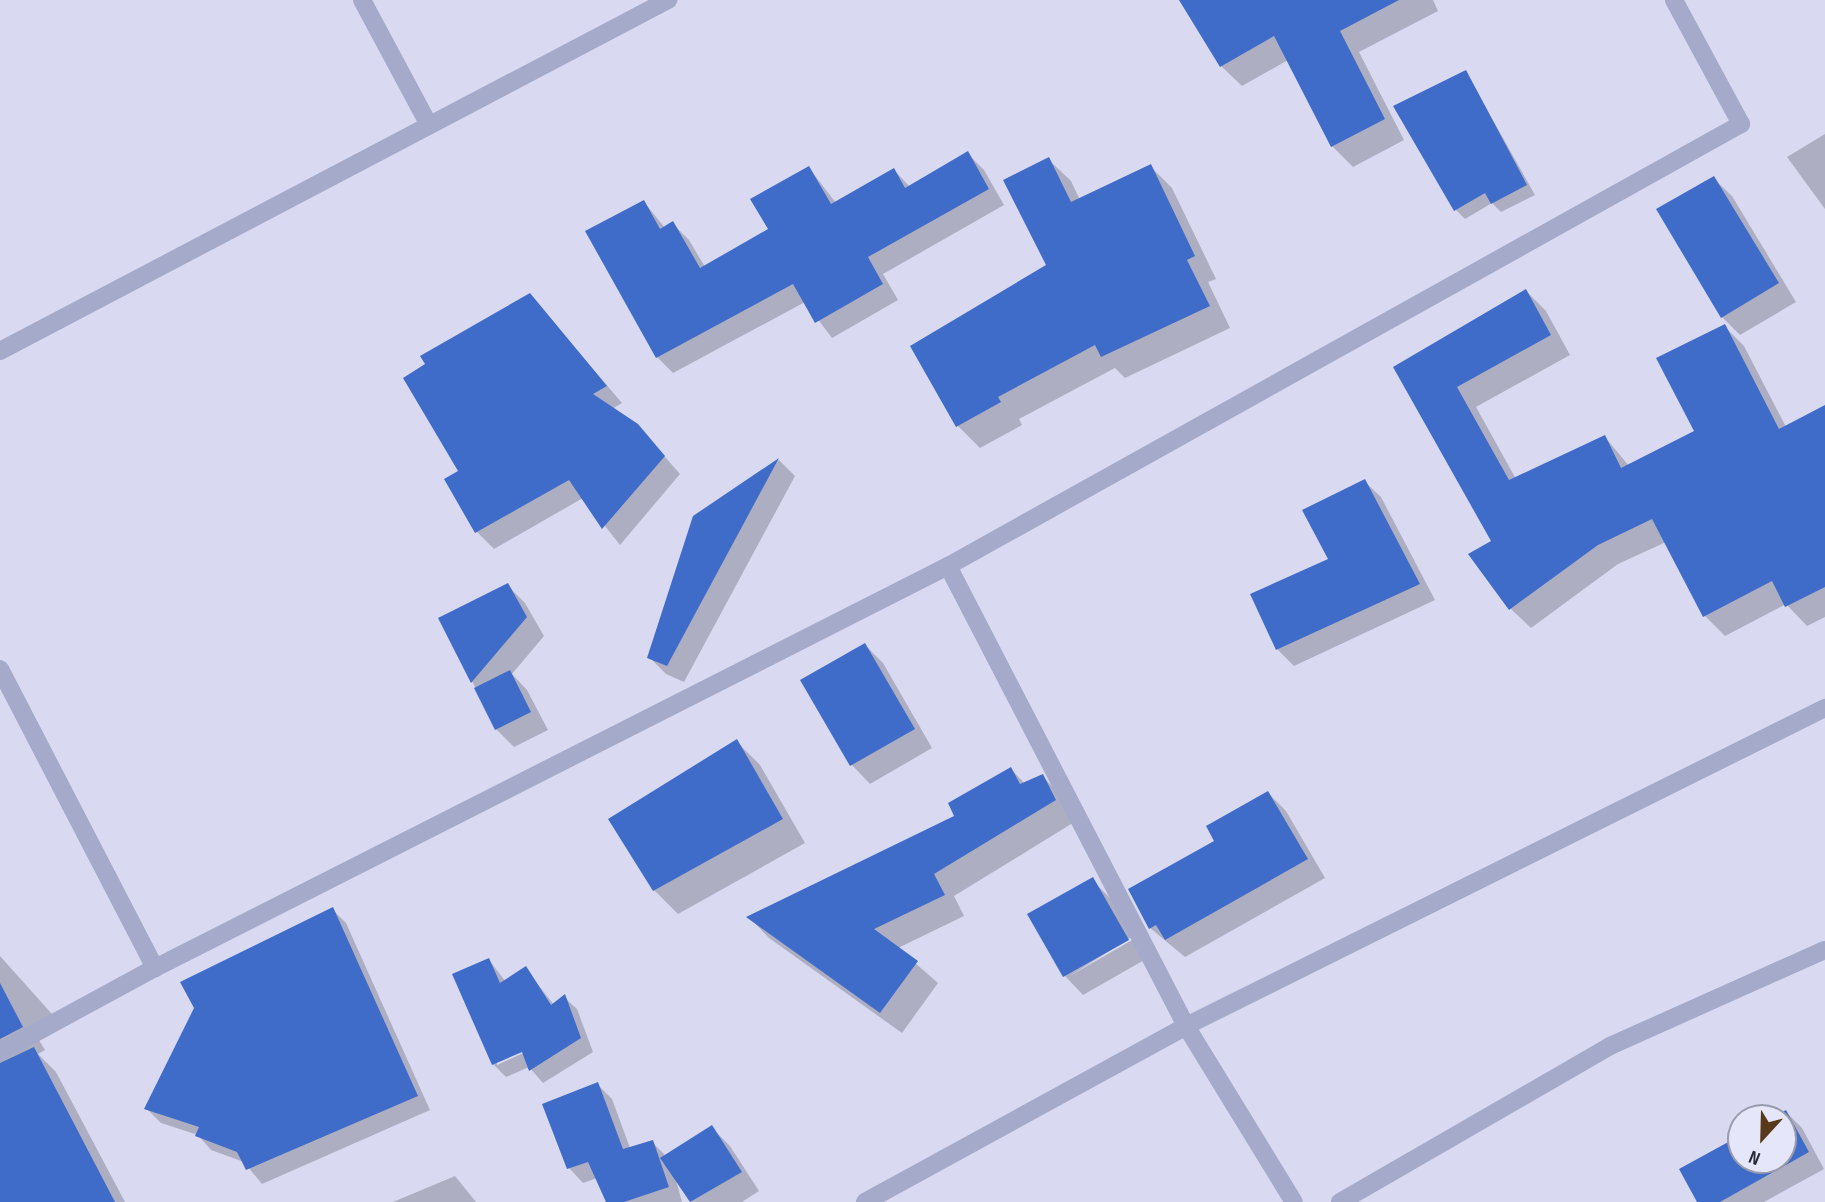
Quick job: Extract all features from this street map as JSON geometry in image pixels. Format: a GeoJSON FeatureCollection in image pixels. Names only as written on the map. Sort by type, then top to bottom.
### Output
{"type":"FeatureCollection","features":[{"type":"Feature","properties":{"kind":"street"},"geometry":{"type":"LineString","coordinates":[[362,0],[429,125]]}},
{"type":"Feature","properties":{"kind":"street"},"geometry":{"type":"LineString","coordinates":[[0,351],[667,0]]}},
{"type":"Feature","properties":{"kind":"street"},"geometry":{"type":"LineString","coordinates":[[0,1052],[155,968],[948,566],[1741,124],[1674,0]]}},
{"type":"Feature","properties":{"kind":"street"},"geometry":{"type":"LineString","coordinates":[[948,566],[1186,1026],[1294,1202]]}},
{"type":"Feature","properties":{"kind":"street"},"geometry":{"type":"LineString","coordinates":[[0,669],[155,968]]}},
{"type":"Feature","properties":{"kind":"street"},"geometry":{"type":"LineString","coordinates":[[865,1202],[1186,1026],[1825,708]]}},
{"type":"Feature","properties":{"kind":"street"},"geometry":{"type":"LineString","coordinates":[[1340,1202],[1610,1046],[1825,950]]}},
{"type":"Feature","properties":{"kind":"building"},"geometry":{"type":"Polygon","coordinates":[[[1179,0],[1399,0],[1340,31],[1385,119],[1331,147],[1274,36],[1220,67],[1179,0]]]}},
{"type":"Feature","properties":{"kind":"building"},"geometry":{"type":"Polygon","coordinates":[[[1466,70],[1527,185],[1491,204],[1485,193],[1454,211],[1393,106],[1466,70]]]}},
{"type":"Feature","properties":{"kind":"building"},"geometry":{"type":"Polygon","coordinates":[[[968,151],[989,189],[868,257],[883,284],[815,323],[793,284],[656,358],[585,231],[644,200],[660,229],[673,221],[700,268],[768,229],[750,199],[809,166],[831,204],[894,168],[905,188],[968,151]]]}},
{"type":"Feature","properties":{"kind":"building"},"geometry":{"type":"Polygon","coordinates":[[[1049,157],[1071,202],[1151,164],[1195,256],[1187,260],[1210,306],[1101,357],[1095,345],[998,397],[1001,402],[956,427],[910,346],[1046,265],[1003,180],[1049,157]]]}},
{"type":"Feature","properties":{"kind":"building"},"geometry":{"type":"Polygon","coordinates":[[[1714,176],[1779,283],[1721,318],[1656,209],[1714,176]]]}},
{"type":"Feature","properties":{"kind":"building"},"geometry":{"type":"Polygon","coordinates":[[[1526,289],[1551,335],[1457,387],[1509,480],[1605,435],[1621,468],[1694,431],[1656,358],[1725,324],[1779,429],[1825,405],[1825,587],[1785,607],[1772,581],[1703,617],[1652,519],[1598,545],[1509,610],[1468,554],[1491,541],[1393,367],[1526,289]]]}},
{"type":"Feature","properties":{"kind":"building"},"geometry":{"type":"Polygon","coordinates":[[[530,293],[607,386],[593,394],[638,424],[665,456],[602,529],[569,480],[475,533],[444,479],[458,471],[403,378],[425,364],[420,356],[530,293]]]}},
{"type":"Feature","properties":{"kind":"building"},"geometry":{"type":"Polygon","coordinates":[[[779,458],[667,666],[647,658],[693,516],[779,458]]]}},
{"type":"Feature","properties":{"kind":"building"},"geometry":{"type":"Polygon","coordinates":[[[1365,479],[1420,584],[1276,650],[1250,594],[1328,559],[1302,510],[1365,479]]]}},
{"type":"Feature","properties":{"kind":"building"},"geometry":{"type":"Polygon","coordinates":[[[508,583],[527,617],[471,683],[438,618],[508,583]]]}},
{"type":"Feature","properties":{"kind":"building"},"geometry":{"type":"Polygon","coordinates":[[[865,643],[915,729],[850,766],[800,680],[865,643]]]}},
{"type":"Feature","properties":{"kind":"building"},"geometry":{"type":"Polygon","coordinates":[[[510,670],[531,712],[495,730],[474,688],[510,670]]]}},
{"type":"Feature","properties":{"kind":"building"},"geometry":{"type":"Polygon","coordinates":[[[737,739],[783,819],[653,891],[608,819],[737,739]]]}},
{"type":"Feature","properties":{"kind":"building"},"geometry":{"type":"Polygon","coordinates":[[[1011,767],[1020,784],[1043,774],[1056,800],[934,874],[945,895],[874,929],[918,961],[880,1013],[746,917],[954,816],[948,803],[1011,767]]]}},
{"type":"Feature","properties":{"kind":"building"},"geometry":{"type":"Polygon","coordinates":[[[1268,791],[1308,859],[1165,940],[1156,925],[1149,929],[1128,889],[1214,841],[1206,826],[1268,791]]]}},
{"type":"Feature","properties":{"kind":"building"},"geometry":{"type":"Polygon","coordinates":[[[1093,877],[1129,940],[1063,977],[1027,914],[1093,877]]]}},
{"type":"Feature","properties":{"kind":"building"},"geometry":{"type":"Polygon","coordinates":[[[333,907],[418,1096],[246,1170],[237,1152],[195,1136],[199,1127],[144,1109],[194,1008],[180,982],[333,907]]]}},
{"type":"Feature","properties":{"kind":"building"},"geometry":{"type":"Polygon","coordinates":[[[489,958],[500,983],[526,966],[551,1005],[565,994],[581,1038],[529,1071],[522,1052],[492,1065],[452,974],[489,958]]]}},
{"type":"Feature","properties":{"kind":"building"},"geometry":{"type":"Polygon","coordinates":[[[0,983],[23,1027],[0,1039],[0,983]]]}},
{"type":"Feature","properties":{"kind":"building"},"geometry":{"type":"Polygon","coordinates":[[[34,1047],[115,1202],[0,1202],[0,1063],[34,1047]]]}},
{"type":"Feature","properties":{"kind":"building"},"geometry":{"type":"Polygon","coordinates":[[[598,1082],[623,1149],[653,1140],[669,1187],[624,1202],[606,1202],[588,1162],[567,1169],[542,1104],[598,1082]]]}},
{"type":"Feature","properties":{"kind":"building"},"geometry":{"type":"Polygon","coordinates":[[[712,1125],[742,1172],[690,1202],[660,1158],[712,1125]]]}},
{"type":"Feature","properties":{"kind":"building"},"geometry":{"type":"Polygon","coordinates":[[[1797,1130],[1809,1152],[1797,1159],[1797,1130]]]}},
{"type":"Feature","properties":{"kind":"building"},"geometry":{"type":"Polygon","coordinates":[[[1727,1143],[1727,1174],[1770,1174],[1720,1202],[1697,1202],[1679,1169],[1727,1143]]]}}]}
